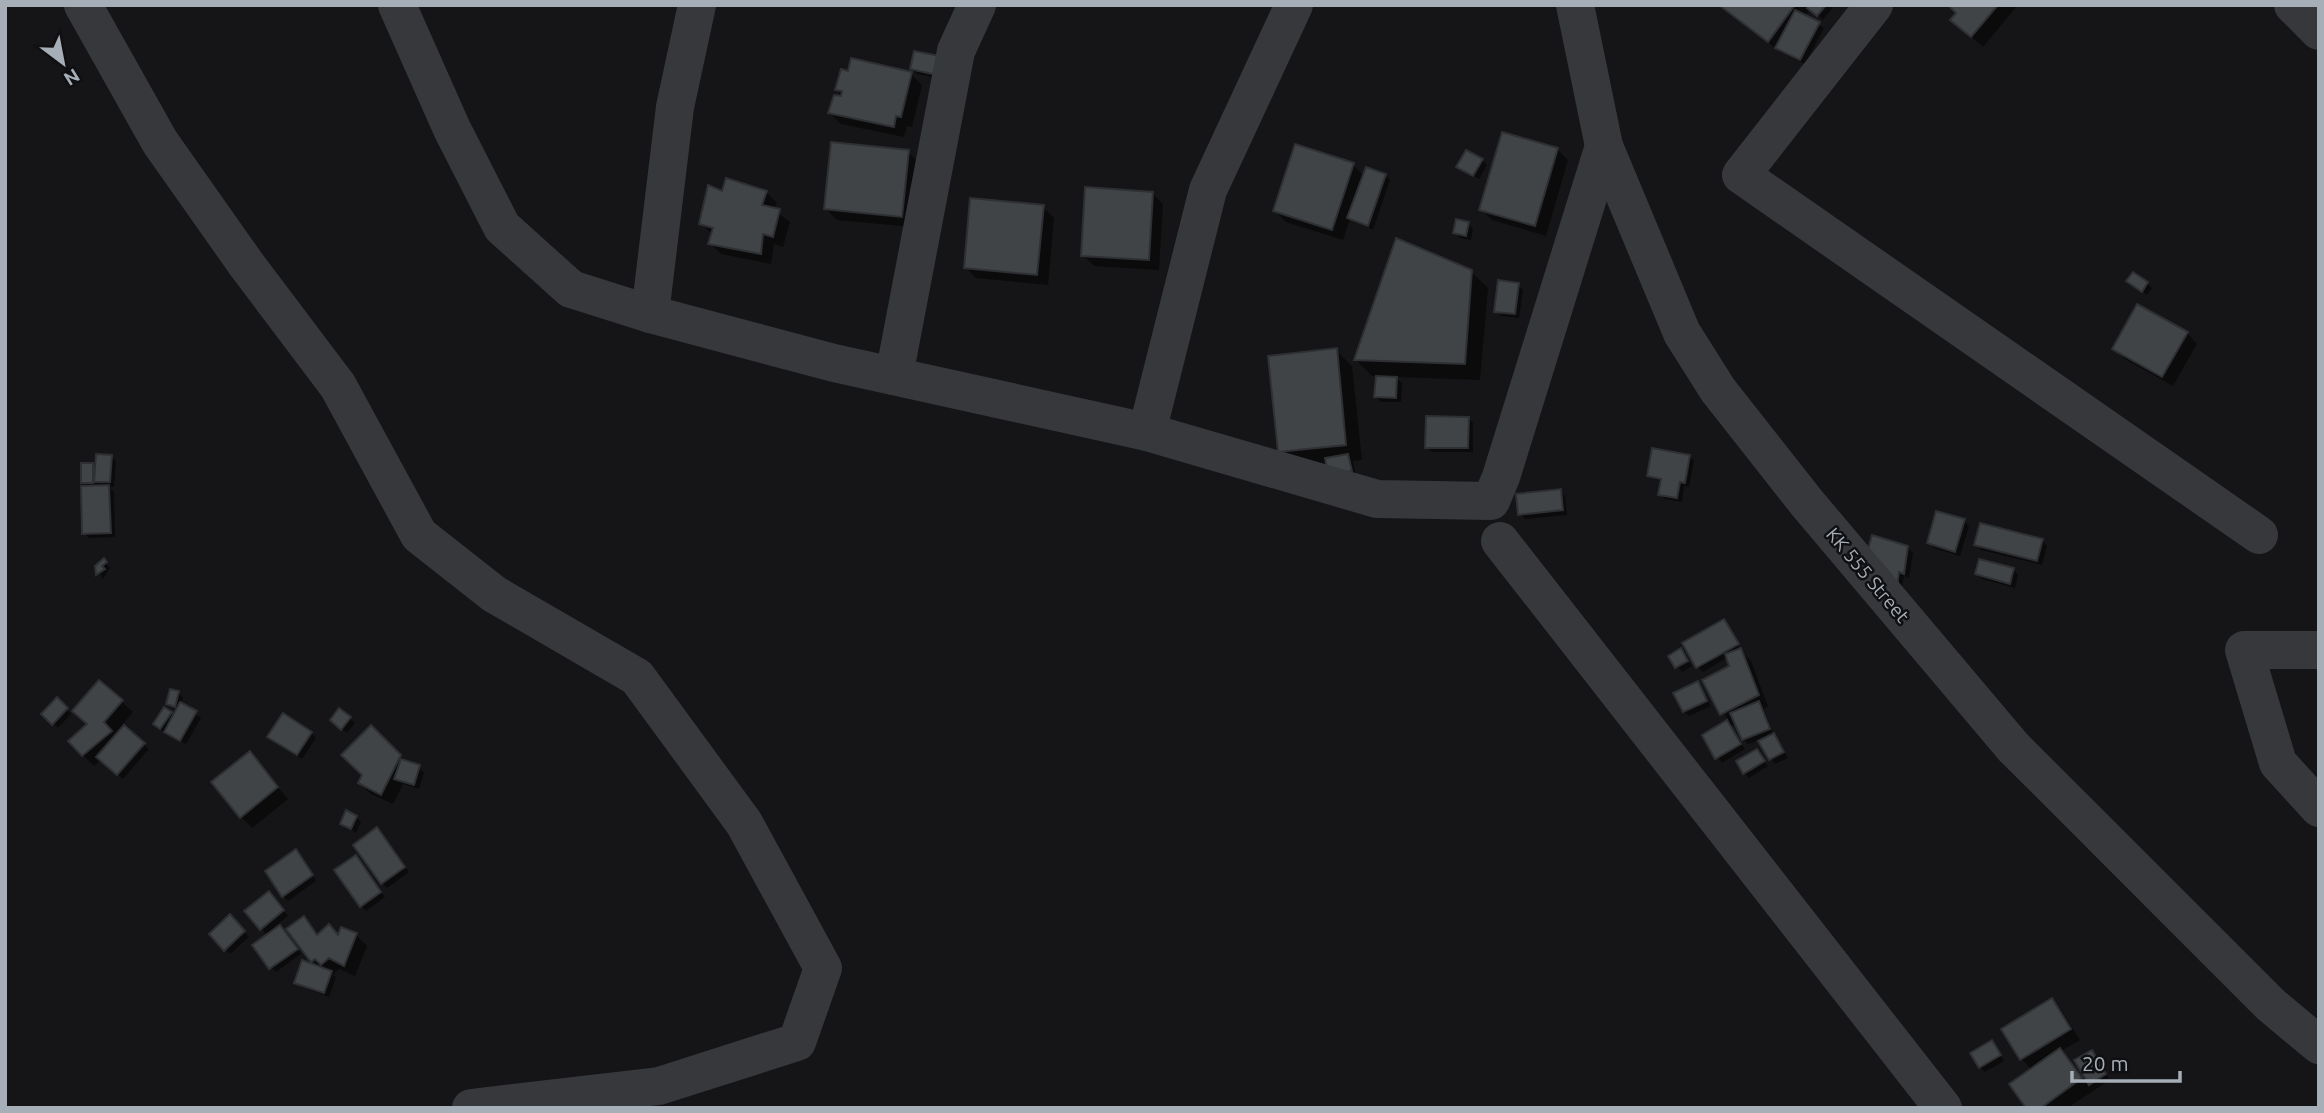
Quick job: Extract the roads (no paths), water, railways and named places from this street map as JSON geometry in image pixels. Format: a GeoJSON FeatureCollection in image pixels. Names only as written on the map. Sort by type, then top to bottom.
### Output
{"type":"FeatureCollection","features":[{"type":"Feature","properties":{"kind":"street"},"geometry":{"type":"LineString","coordinates":[[83,5],[160,142],[246,264],[338,386],[419,535],[494,594],[637,677],[744,823],[823,968],[797,1042],[659,1086],[471,1108]]}},
{"type":"Feature","properties":{"kind":"street"},"geometry":{"type":"LineString","coordinates":[[650,314],[675,107],[697,5]]}},
{"type":"Feature","properties":{"kind":"street"},"geometry":{"type":"LineString","coordinates":[[894,376],[956,51],[977,5]]}},
{"type":"Feature","properties":{"kind":"street"},"geometry":{"type":"LineString","coordinates":[[1147,432],[1208,190],[1294,5]]}},
{"type":"Feature","properties":{"kind":"street","name":"KK 555 Street"},"geometry":{"type":"LineString","coordinates":[[1575,5],[1604,146],[1682,333],[1718,390],[1807,503],[2013,747],[2271,1005],[2319,1045]]}},
{"type":"Feature","properties":{"kind":"street"},"geometry":{"type":"LineString","coordinates":[[1874,5],[1741,175],[2259,535]]}},
{"type":"Feature","properties":{"kind":"street"},"geometry":{"type":"LineString","coordinates":[[2293,5],[2319,31]]}},
{"type":"Feature","properties":{"kind":"street"},"geometry":{"type":"LineString","coordinates":[[400,7],[452,129],[502,228],[571,289],[650,314],[894,376],[1147,432],[1377,499],[1491,500],[1502,477],[1604,146]]}},
{"type":"Feature","properties":{"kind":"street"},"geometry":{"type":"LineString","coordinates":[[1500,541],[1943,1108]]}},
{"type":"Feature","properties":{"kind":"street"},"geometry":{"type":"LineString","coordinates":[[2319,650],[2244,650],[2278,763],[2319,808]]}}]}
